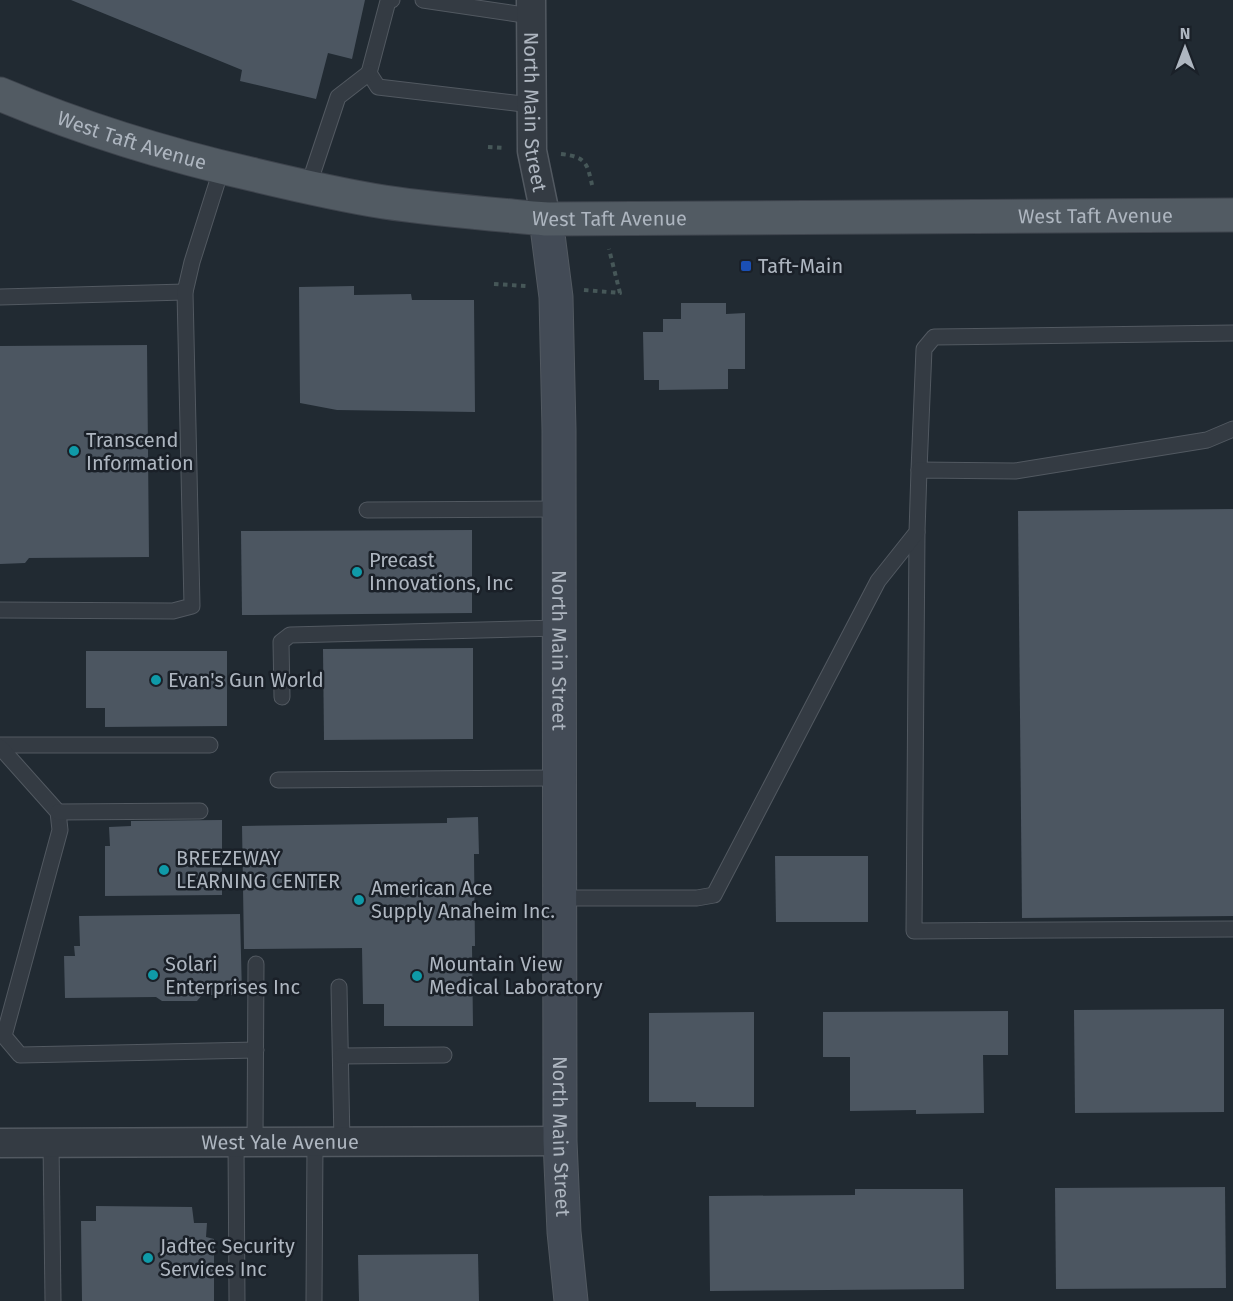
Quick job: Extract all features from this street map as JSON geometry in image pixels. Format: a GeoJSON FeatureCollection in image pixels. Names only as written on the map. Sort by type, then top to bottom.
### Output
{"type":"FeatureCollection","features":[{"type":"Feature","properties":{"kind":"main road","name":"West Taft Avenue"},"geometry":{"type":"LineString","coordinates":[[0,94],[111,136],[222,168],[382,201],[447,210],[546,219],[1233,215]]}},
{"type":"Feature","properties":{"kind":"main road","name":"North Main Street"},"geometry":{"type":"LineString","coordinates":[[546,219],[556,297],[560,508],[560,1141],[564,1232],[571,1301]]}},
{"type":"Feature","properties":{"kind":"street","name":"North Main Street"},"geometry":{"type":"LineString","coordinates":[[531,8],[532,156],[546,219]]}},
{"type":"Feature","properties":{"kind":"street","name":"West Yale Avenue"},"geometry":{"type":"LineString","coordinates":[[0,1143],[560,1141]]}},
{"type":"Feature","properties":{"kind":"lane"},"geometry":{"type":"LineString","coordinates":[[308,187],[338,97],[369,73],[388,2],[392,0]]}},
{"type":"Feature","properties":{"kind":"lane"},"geometry":{"type":"LineString","coordinates":[[423,0],[531,8]]}},
{"type":"Feature","properties":{"kind":"lane"},"geometry":{"type":"LineString","coordinates":[[369,73],[378,87],[531,105]]}},
{"type":"Feature","properties":{"kind":"lane"},"geometry":{"type":"LineString","coordinates":[[0,610],[173,611],[192,606],[185,292],[192,262],[222,168]]}},
{"type":"Feature","properties":{"kind":"lane"},"geometry":{"type":"LineString","coordinates":[[0,297],[185,292]]}},
{"type":"Feature","properties":{"kind":"lane"},"geometry":{"type":"LineString","coordinates":[[1233,333],[934,337],[924,349],[917,532],[914,931],[1233,928]]}},
{"type":"Feature","properties":{"kind":"lane"},"geometry":{"type":"LineString","coordinates":[[919,470],[1015,471],[1208,440],[1233,429]]}},
{"type":"Feature","properties":{"kind":"lane"},"geometry":{"type":"LineString","coordinates":[[367,510],[560,508]]}},
{"type":"Feature","properties":{"kind":"lane"},"geometry":{"type":"LineString","coordinates":[[560,898],[697,898],[714,895],[878,581],[917,532]]}},
{"type":"Feature","properties":{"kind":"lane"},"geometry":{"type":"LineString","coordinates":[[282,697],[280,642],[290,635],[560,627]]}},
{"type":"Feature","properties":{"kind":"lane"},"geometry":{"type":"LineString","coordinates":[[0,746],[210,745]]}},
{"type":"Feature","properties":{"kind":"lane"},"geometry":{"type":"LineString","coordinates":[[0,746],[58,812],[60,830],[4,1036],[20,1054],[256,1050]]}},
{"type":"Feature","properties":{"kind":"lane"},"geometry":{"type":"LineString","coordinates":[[278,780],[560,778]]}},
{"type":"Feature","properties":{"kind":"lane"},"geometry":{"type":"LineString","coordinates":[[58,812],[200,811]]}},
{"type":"Feature","properties":{"kind":"lane"},"geometry":{"type":"LineString","coordinates":[[237,1301],[246,1143],[256,1050],[256,964]]}},
{"type":"Feature","properties":{"kind":"lane"},"geometry":{"type":"LineString","coordinates":[[314,1301],[328,1143],[340,1056],[339,987]]}},
{"type":"Feature","properties":{"kind":"lane"},"geometry":{"type":"LineString","coordinates":[[340,1056],[444,1054]]}},
{"type":"Feature","properties":{"kind":"lane"},"geometry":{"type":"LineString","coordinates":[[51,1143],[53,1301]]}},
{"type":"Feature","properties":{"kind":"building"},"geometry":{"type":"Polygon","coordinates":[[[71,0],[365,0],[352,59],[328,53],[316,99],[240,81],[242,70],[71,0]]]}},
{"type":"Feature","properties":{"kind":"building"},"geometry":{"type":"Polygon","coordinates":[[[354,286],[354,295],[411,294],[412,300],[474,300],[475,412],[337,410],[300,403],[299,287],[354,286]]]}},
{"type":"Feature","properties":{"kind":"building"},"geometry":{"type":"Polygon","coordinates":[[[681,303],[726,303],[726,314],[745,313],[745,369],[728,369],[728,389],[659,390],[659,380],[644,380],[643,332],[663,332],[663,319],[681,319],[681,303]]]}},
{"type":"Feature","properties":{"kind":"building","name":"Transcend Information"},"geometry":{"type":"Polygon","coordinates":[[[147,345],[149,557],[29,558],[25,563],[0,564],[0,346],[147,345]]]}},
{"type":"Feature","properties":{"kind":"building"},"geometry":{"type":"Polygon","coordinates":[[[1233,509],[1233,916],[1022,918],[1018,511],[1233,509]]]}},
{"type":"Feature","properties":{"kind":"building","name":"Precast Innovations, Inc"},"geometry":{"type":"Polygon","coordinates":[[[472,530],[472,613],[242,615],[241,531],[472,530]]]}},
{"type":"Feature","properties":{"kind":"building"},"geometry":{"type":"Polygon","coordinates":[[[473,648],[473,739],[324,740],[323,649],[473,648]]]}},
{"type":"Feature","properties":{"kind":"building","name":"Evan's Gun World"},"geometry":{"type":"Polygon","coordinates":[[[86,651],[227,651],[227,726],[105,727],[105,708],[86,708],[86,651]]]}},
{"type":"Feature","properties":{"kind":"building","name":"American Ace Supply Anaheim Inc."},"geometry":{"type":"Polygon","coordinates":[[[478,817],[479,854],[474,854],[473,1026],[384,1026],[384,1004],[363,1004],[362,948],[244,949],[242,826],[447,823],[447,818],[478,817]]]}},
{"type":"Feature","properties":{"kind":"building","name":"BREEZEWAY LEARNING CENTER"},"geometry":{"type":"Polygon","coordinates":[[[222,820],[222,895],[105,896],[105,846],[110,846],[109,827],[131,826],[131,821],[222,820]]]}},
{"type":"Feature","properties":{"kind":"building"},"geometry":{"type":"Polygon","coordinates":[[[775,856],[868,856],[868,922],[776,922],[775,856]]]}},
{"type":"Feature","properties":{"kind":"building","name":"Solari Enterprises Inc"},"geometry":{"type":"Polygon","coordinates":[[[240,914],[242,995],[202,995],[197,1001],[162,1001],[156,997],[65,998],[64,956],[75,956],[74,946],[80,946],[79,916],[240,914]]]}},
{"type":"Feature","properties":{"kind":"building"},"geometry":{"type":"Polygon","coordinates":[[[1224,1009],[1224,1112],[1075,1113],[1074,1010],[1224,1009]]]}},
{"type":"Feature","properties":{"kind":"building"},"geometry":{"type":"Polygon","coordinates":[[[1008,1011],[1008,1055],[983,1055],[984,1113],[916,1114],[916,1110],[850,1111],[850,1057],[823,1057],[823,1012],[1008,1011]]]}},
{"type":"Feature","properties":{"kind":"building"},"geometry":{"type":"Polygon","coordinates":[[[754,1012],[754,1107],[696,1107],[696,1102],[649,1102],[649,1013],[754,1012]]]}},
{"type":"Feature","properties":{"kind":"building"},"geometry":{"type":"Polygon","coordinates":[[[1225,1187],[1226,1288],[1056,1289],[1055,1188],[1225,1187]]]}},
{"type":"Feature","properties":{"kind":"building"},"geometry":{"type":"Polygon","coordinates":[[[855,1189],[963,1189],[964,1289],[710,1291],[709,1196],[855,1195],[855,1189]]]}},
{"type":"Feature","properties":{"kind":"building","name":"Jadtec Security Services Inc"},"geometry":{"type":"Polygon","coordinates":[[[96,1206],[192,1207],[194,1223],[207,1223],[206,1237],[214,1239],[214,1301],[82,1301],[81,1221],[96,1221],[96,1206]]]}},
{"type":"Feature","properties":{"kind":"building"},"geometry":{"type":"Polygon","coordinates":[[[478,1254],[479,1301],[359,1301],[358,1255],[478,1254]]]}},
{"type":"Feature","properties":{"kind":"place","name":"Taft-Main"},"geometry":{"type":"Point","coordinates":[746,266]}},
{"type":"Feature","properties":{"kind":"place","name":"Transcend Information"},"geometry":{"type":"Point","coordinates":[74,451]}},
{"type":"Feature","properties":{"kind":"place","name":"Precast Innovations, Inc"},"geometry":{"type":"Point","coordinates":[357,572]}},
{"type":"Feature","properties":{"kind":"place","name":"Evan's Gun World"},"geometry":{"type":"Point","coordinates":[156,680]}},
{"type":"Feature","properties":{"kind":"place","name":"BREEZEWAY LEARNING CENTER"},"geometry":{"type":"Point","coordinates":[164,870]}},
{"type":"Feature","properties":{"kind":"place","name":"American Ace Supply Anaheim Inc."},"geometry":{"type":"Point","coordinates":[359,900]}},
{"type":"Feature","properties":{"kind":"place","name":"Solari Enterprises Inc"},"geometry":{"type":"Point","coordinates":[153,975]}},
{"type":"Feature","properties":{"kind":"place","name":"Mountain View Medical Laboratory"},"geometry":{"type":"Point","coordinates":[417,976]}},
{"type":"Feature","properties":{"kind":"place","name":"Jadtec Security Services Inc"},"geometry":{"type":"Point","coordinates":[148,1258]}}]}
